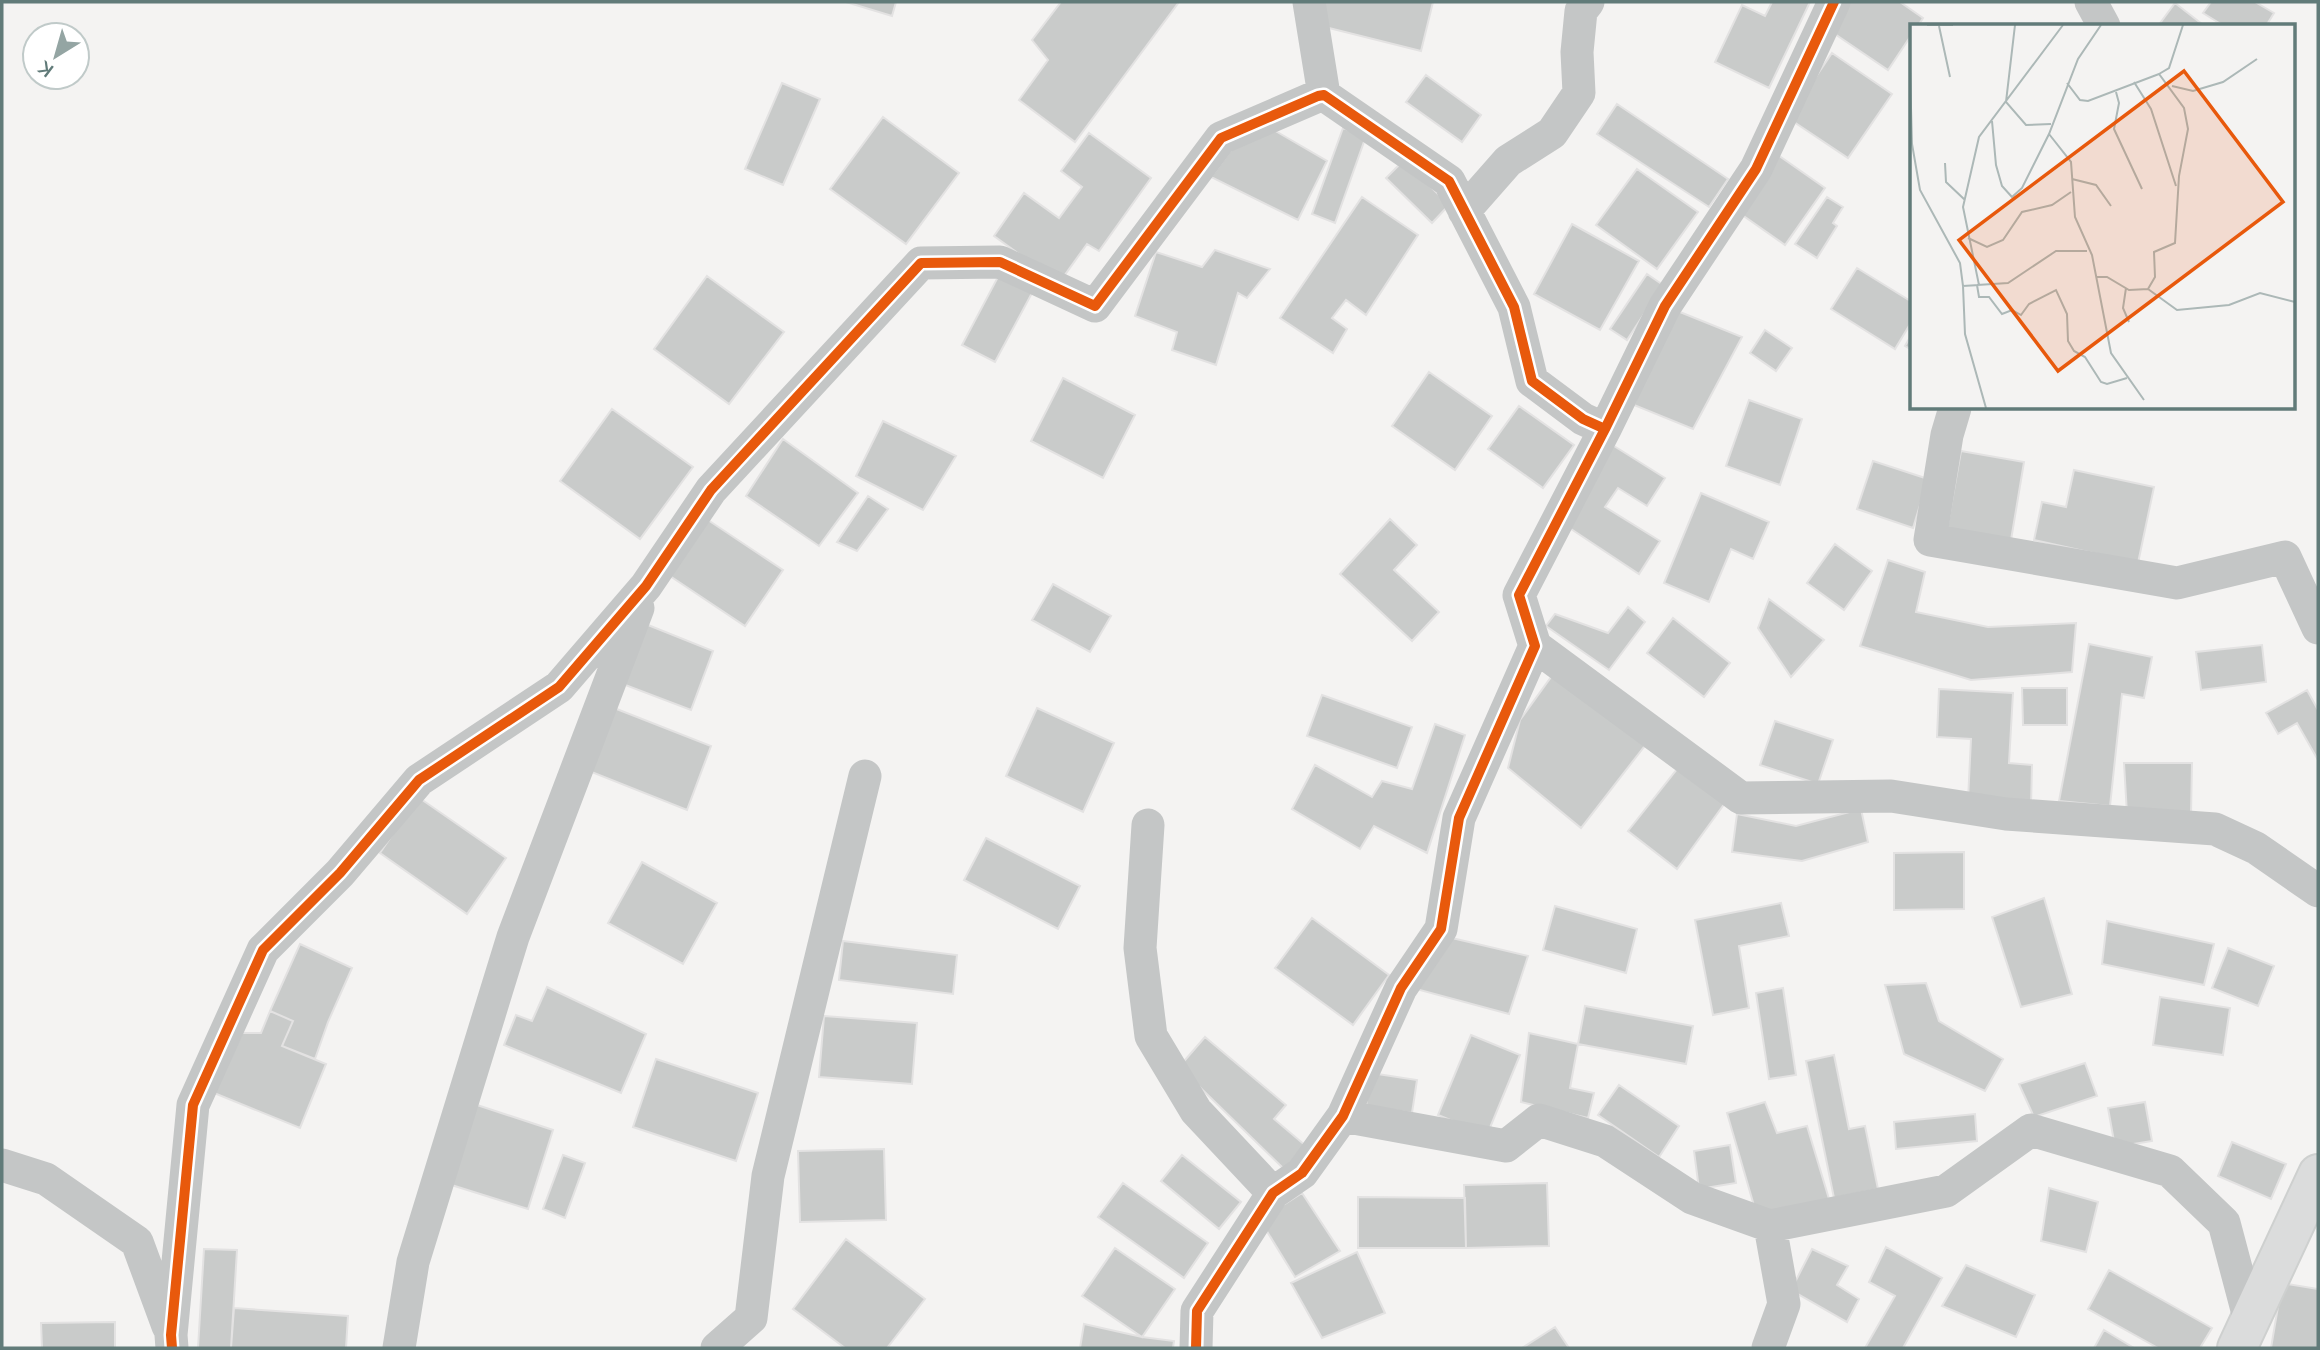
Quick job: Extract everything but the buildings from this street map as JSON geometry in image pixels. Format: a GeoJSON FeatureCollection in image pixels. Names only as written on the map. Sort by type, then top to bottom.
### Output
{"type":"FeatureCollection","features":[{"type":"Feature","properties":{"kind":"street"},"geometry":{"type":"LineString","coordinates":[[1309,2],[1324,95]]}},
{"type":"Feature","properties":{"kind":"street"},"geometry":{"type":"LineString","coordinates":[[1464,211],[1508,161],[1552,133],[1579,93],[1577,52],[1581,11],[1588,2]]}},
{"type":"Feature","properties":{"kind":"street"},"geometry":{"type":"LineString","coordinates":[[1834,2],[1756,169],[1665,306],[1605,429],[1518,595],[1535,646],[1741,797],[1892,796],[2006,814],[2214,829],[2256,848],[2318,891]]}},
{"type":"Feature","properties":{"kind":"street"},"geometry":{"type":"LineString","coordinates":[[2091,2],[2103,24]]}},
{"type":"Feature","properties":{"kind":"street"},"geometry":{"type":"LineString","coordinates":[[172,1342],[193,1105],[263,950],[340,873],[419,780],[559,687],[646,586],[711,490],[921,263],[1000,262],[1096,306],[1221,138],[1324,95],[1449,181],[1514,307],[1532,381],[1583,419],[1605,429]]}},
{"type":"Feature","properties":{"kind":"street"},"geometry":{"type":"LineString","coordinates":[[1954,410],[1947,435],[1930,540],[2177,583],[2285,557],[2318,628]]}},
{"type":"Feature","properties":{"kind":"street"},"geometry":{"type":"LineString","coordinates":[[399,1348],[413,1262],[513,937],[646,586]]}},
{"type":"Feature","properties":{"kind":"street"},"geometry":{"type":"LineString","coordinates":[[1196,1348],[1197,1311],[1273,1194],[1302,1173],[1343,1115],[1401,988],[1441,929],[1459,818],[1535,646]]}},
{"type":"Feature","properties":{"kind":"street"},"geometry":{"type":"LineString","coordinates":[[717,1348],[751,1318],[768,1177],[864,776]]}},
{"type":"Feature","properties":{"kind":"street"},"geometry":{"type":"LineString","coordinates":[[1148,825],[1140,948],[1151,1036],[1196,1111],[1273,1194]]}},
{"type":"Feature","properties":{"kind":"street"},"geometry":{"type":"LineString","coordinates":[[1343,1115],[1506,1146],[1539,1120],[1605,1141],[1692,1198],[1770,1226],[1947,1191],[2031,1130],[2170,1171],[2224,1223],[2244,1334]]}},
{"type":"Feature","properties":{"kind":"street"},"geometry":{"type":"LineString","coordinates":[[2,1165],[46,1179],[137,1242],[172,1342]]}},
{"type":"Feature","properties":{"kind":"street"},"geometry":{"type":"LineString","coordinates":[[2244,1334],[2318,1174]]}},
{"type":"Feature","properties":{"kind":"street"},"geometry":{"type":"LineString","coordinates":[[1768,1348],[1784,1304],[1770,1226]]}},
{"type":"Feature","properties":{"kind":"cycle path"},"geometry":{"type":"LineString","coordinates":[[1196,1348],[1197,1311],[1273,1193],[1302,1173],[1343,1116],[1401,988],[1441,929],[1459,818],[1535,646],[1519,595],[1665,306],[1756,169],[1834,2]]}},
{"type":"Feature","properties":{"kind":"cycle path"},"geometry":{"type":"LineString","coordinates":[[172,1348],[171,1335],[193,1105],[263,950],[340,873],[419,780],[559,687],[646,586],[711,490],[921,263],[1000,262],[1095,306],[1221,138],[1324,95],[1449,181],[1514,307],[1532,381],[1583,419],[1605,429]]}}]}
